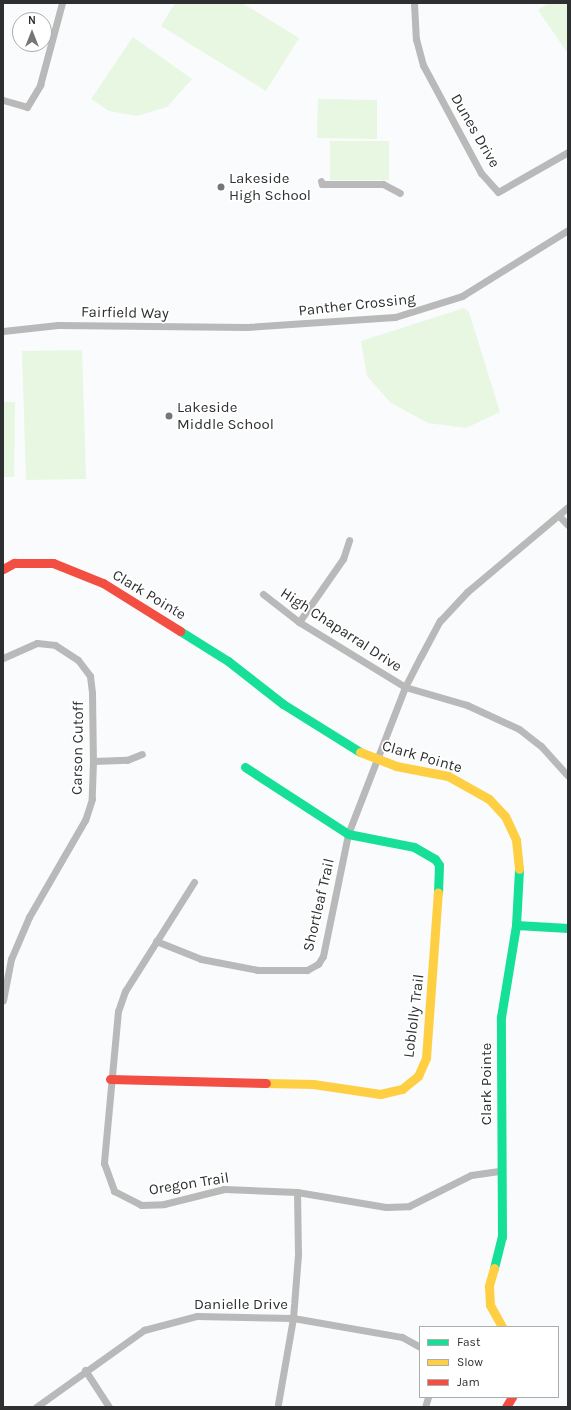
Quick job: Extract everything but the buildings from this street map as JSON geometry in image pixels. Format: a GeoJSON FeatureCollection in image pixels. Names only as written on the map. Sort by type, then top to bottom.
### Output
{"type":"FeatureCollection","features":[{"type":"Feature","properties":{"kind":"street"},"geometry":{"type":"LineString","coordinates":[[3,100],[27,107],[40,85],[62,3]]}},
{"type":"Feature","properties":{"kind":"street","name":"Dunes Drive"},"geometry":{"type":"LineString","coordinates":[[414,3],[415,27],[423,65],[472,156],[498,192],[568,152]]}},
{"type":"Feature","properties":{"kind":"street"},"geometry":{"type":"LineString","coordinates":[[321,181],[322,184],[384,184],[400,193]]}},
{"type":"Feature","properties":{"kind":"street","name":"Panther Crossing"},"geometry":{"type":"LineString","coordinates":[[247,327],[416,313],[477,288],[568,230]]}},
{"type":"Feature","properties":{"kind":"street","name":"Fairfield Way"},"geometry":{"type":"LineString","coordinates":[[3,331],[58,326],[247,327]]}},
{"type":"Feature","properties":{"kind":"street","name":"High Chaparral Drive"},"geometry":{"type":"LineString","coordinates":[[378,760],[405,687],[440,621],[467,592],[568,507]]}},
{"type":"Feature","properties":{"kind":"street"},"geometry":{"type":"LineString","coordinates":[[559,516],[568,525]]}},
{"type":"Feature","properties":{"kind":"street"},"geometry":{"type":"LineString","coordinates":[[300,622],[343,559],[349,540]]}},
{"type":"Feature","properties":{"kind":"street","name":"Clark Pointe"},"geometry":{"type":"LineString","coordinates":[[3,569],[14,562],[53,562],[103,583],[228,661],[283,704],[340,740],[378,760],[448,776],[489,799],[505,816],[516,840],[519,865],[516,925],[501,1017],[502,1236],[489,1286],[490,1304],[501,1326]]}},
{"type":"Feature","properties":{"kind":"street","name":"High Chaparral Drive"},"geometry":{"type":"LineString","coordinates":[[263,594],[300,622],[405,687],[467,705],[519,729],[541,746],[568,776]]}},
{"type":"Feature","properties":{"kind":"street","name":"Carson Cutoff"},"geometry":{"type":"LineString","coordinates":[[3,658],[37,643],[55,645],[78,660],[90,676],[92,693],[93,761],[92,799],[85,820],[29,917],[11,958],[3,1000]]}},
{"type":"Feature","properties":{"kind":"street"},"geometry":{"type":"LineString","coordinates":[[93,761],[127,760],[142,754]]}},
{"type":"Feature","properties":{"kind":"street","name":"Shortleaf Trail"},"geometry":{"type":"LineString","coordinates":[[156,941],[201,960],[228,966],[280,972],[307,970],[324,956],[348,834],[378,760]]}},
{"type":"Feature","properties":{"kind":"street","name":"Loblolly Trail"},"geometry":{"type":"LineString","coordinates":[[110,1079],[313,1084],[380,1094],[412,1083],[426,1058],[436,947],[439,865],[428,852],[414,846],[348,834],[245,767]]}},
{"type":"Feature","properties":{"kind":"street","name":"Oregon Trail"},"geometry":{"type":"LineString","coordinates":[[194,882],[125,991],[118,1011],[110,1079],[104,1163],[108,1181],[123,1199],[141,1205],[164,1204],[224,1189],[297,1192],[386,1206],[410,1206],[471,1175],[501,1171]]}},
{"type":"Feature","properties":{"kind":"street"},"geometry":{"type":"LineString","coordinates":[[516,925],[568,928]]}},
{"type":"Feature","properties":{"kind":"street"},"geometry":{"type":"LineString","coordinates":[[278,1404],[294,1318],[297,1192]]}},
{"type":"Feature","properties":{"kind":"street","name":"Danielle Drive"},"geometry":{"type":"LineString","coordinates":[[36,1407],[85,1370],[144,1330],[169,1321],[197,1316],[294,1318],[402,1337],[419,1346]]}},
{"type":"Feature","properties":{"kind":"street"},"geometry":{"type":"LineString","coordinates":[[85,1370],[109,1407]]}},
{"type":"Feature","properties":{"kind":"street"},"geometry":{"type":"LineString","coordinates":[[506,1407],[511,1398]]}},
{"type":"Feature","properties":{"kind":"green space"},"geometry":{"type":"Polygon","coordinates":[[[175,3],[242,3],[299,38],[266,91],[161,26],[175,3]]]}},
{"type":"Feature","properties":{"kind":"green space"},"geometry":{"type":"Polygon","coordinates":[[[549,3],[568,3],[568,54],[538,10],[549,3]]]}},
{"type":"Feature","properties":{"kind":"green space"},"geometry":{"type":"Polygon","coordinates":[[[133,37],[192,79],[167,107],[137,116],[109,111],[91,99],[133,37]]]}},
{"type":"Feature","properties":{"kind":"green space"},"geometry":{"type":"Polygon","coordinates":[[[318,99],[377,100],[377,139],[317,138],[318,99]]]}},
{"type":"Feature","properties":{"kind":"green space"},"geometry":{"type":"Polygon","coordinates":[[[330,141],[389,141],[389,180],[330,180],[330,141]]]}},
{"type":"Feature","properties":{"kind":"green space"},"geometry":{"type":"Polygon","coordinates":[[[464,308],[469,312],[500,412],[466,428],[428,423],[391,403],[367,376],[361,341],[464,308]]]}},
{"type":"Feature","properties":{"kind":"green space"},"geometry":{"type":"Polygon","coordinates":[[[82,350],[86,479],[26,480],[22,351],[82,350]]]}},
{"type":"Feature","properties":{"kind":"green space"},"geometry":{"type":"Polygon","coordinates":[[[3,402],[15,402],[14,477],[3,477],[3,402]]]}},
{"type":"Feature","properties":{"kind":"traffic: fast"},"geometry":{"type":"LineString","coordinates":[[180,631],[228,661],[283,704],[360,752]]}},
{"type":"Feature","properties":{"kind":"traffic: fast"},"geometry":{"type":"LineString","coordinates":[[245,767],[348,834],[414,847],[435,859],[439,865],[438,892]]}},
{"type":"Feature","properties":{"kind":"traffic: fast"},"geometry":{"type":"LineString","coordinates":[[494,1268],[502,1237],[501,1017],[516,925],[519,869]]}},
{"type":"Feature","properties":{"kind":"traffic: fast"},"geometry":{"type":"LineString","coordinates":[[516,925],[568,928]]}},
{"type":"Feature","properties":{"kind":"traffic: slow"},"geometry":{"type":"LineString","coordinates":[[360,752],[396,766],[448,776],[489,799],[505,816],[516,840],[519,869]]}},
{"type":"Feature","properties":{"kind":"traffic: slow"},"geometry":{"type":"LineString","coordinates":[[266,1083],[313,1084],[380,1094],[402,1089],[418,1076],[426,1058],[438,892]]}},
{"type":"Feature","properties":{"kind":"traffic: slow"},"geometry":{"type":"LineString","coordinates":[[494,1268],[489,1286],[490,1305],[501,1326]]}},
{"type":"Feature","properties":{"kind":"traffic: jam"},"geometry":{"type":"LineString","coordinates":[[3,569],[14,563],[53,563],[103,583],[180,631]]}},
{"type":"Feature","properties":{"kind":"traffic: jam"},"geometry":{"type":"LineString","coordinates":[[110,1079],[266,1083]]}},
{"type":"Feature","properties":{"kind":"traffic: jam"},"geometry":{"type":"LineString","coordinates":[[506,1407],[511,1398]]}},
{"type":"Feature","properties":{"kind":"place","name":"Lakeside High School"},"geometry":{"type":"Point","coordinates":[221,187]}},
{"type":"Feature","properties":{"kind":"place","name":"Lakeside Middle School"},"geometry":{"type":"Point","coordinates":[169,416]}}]}
